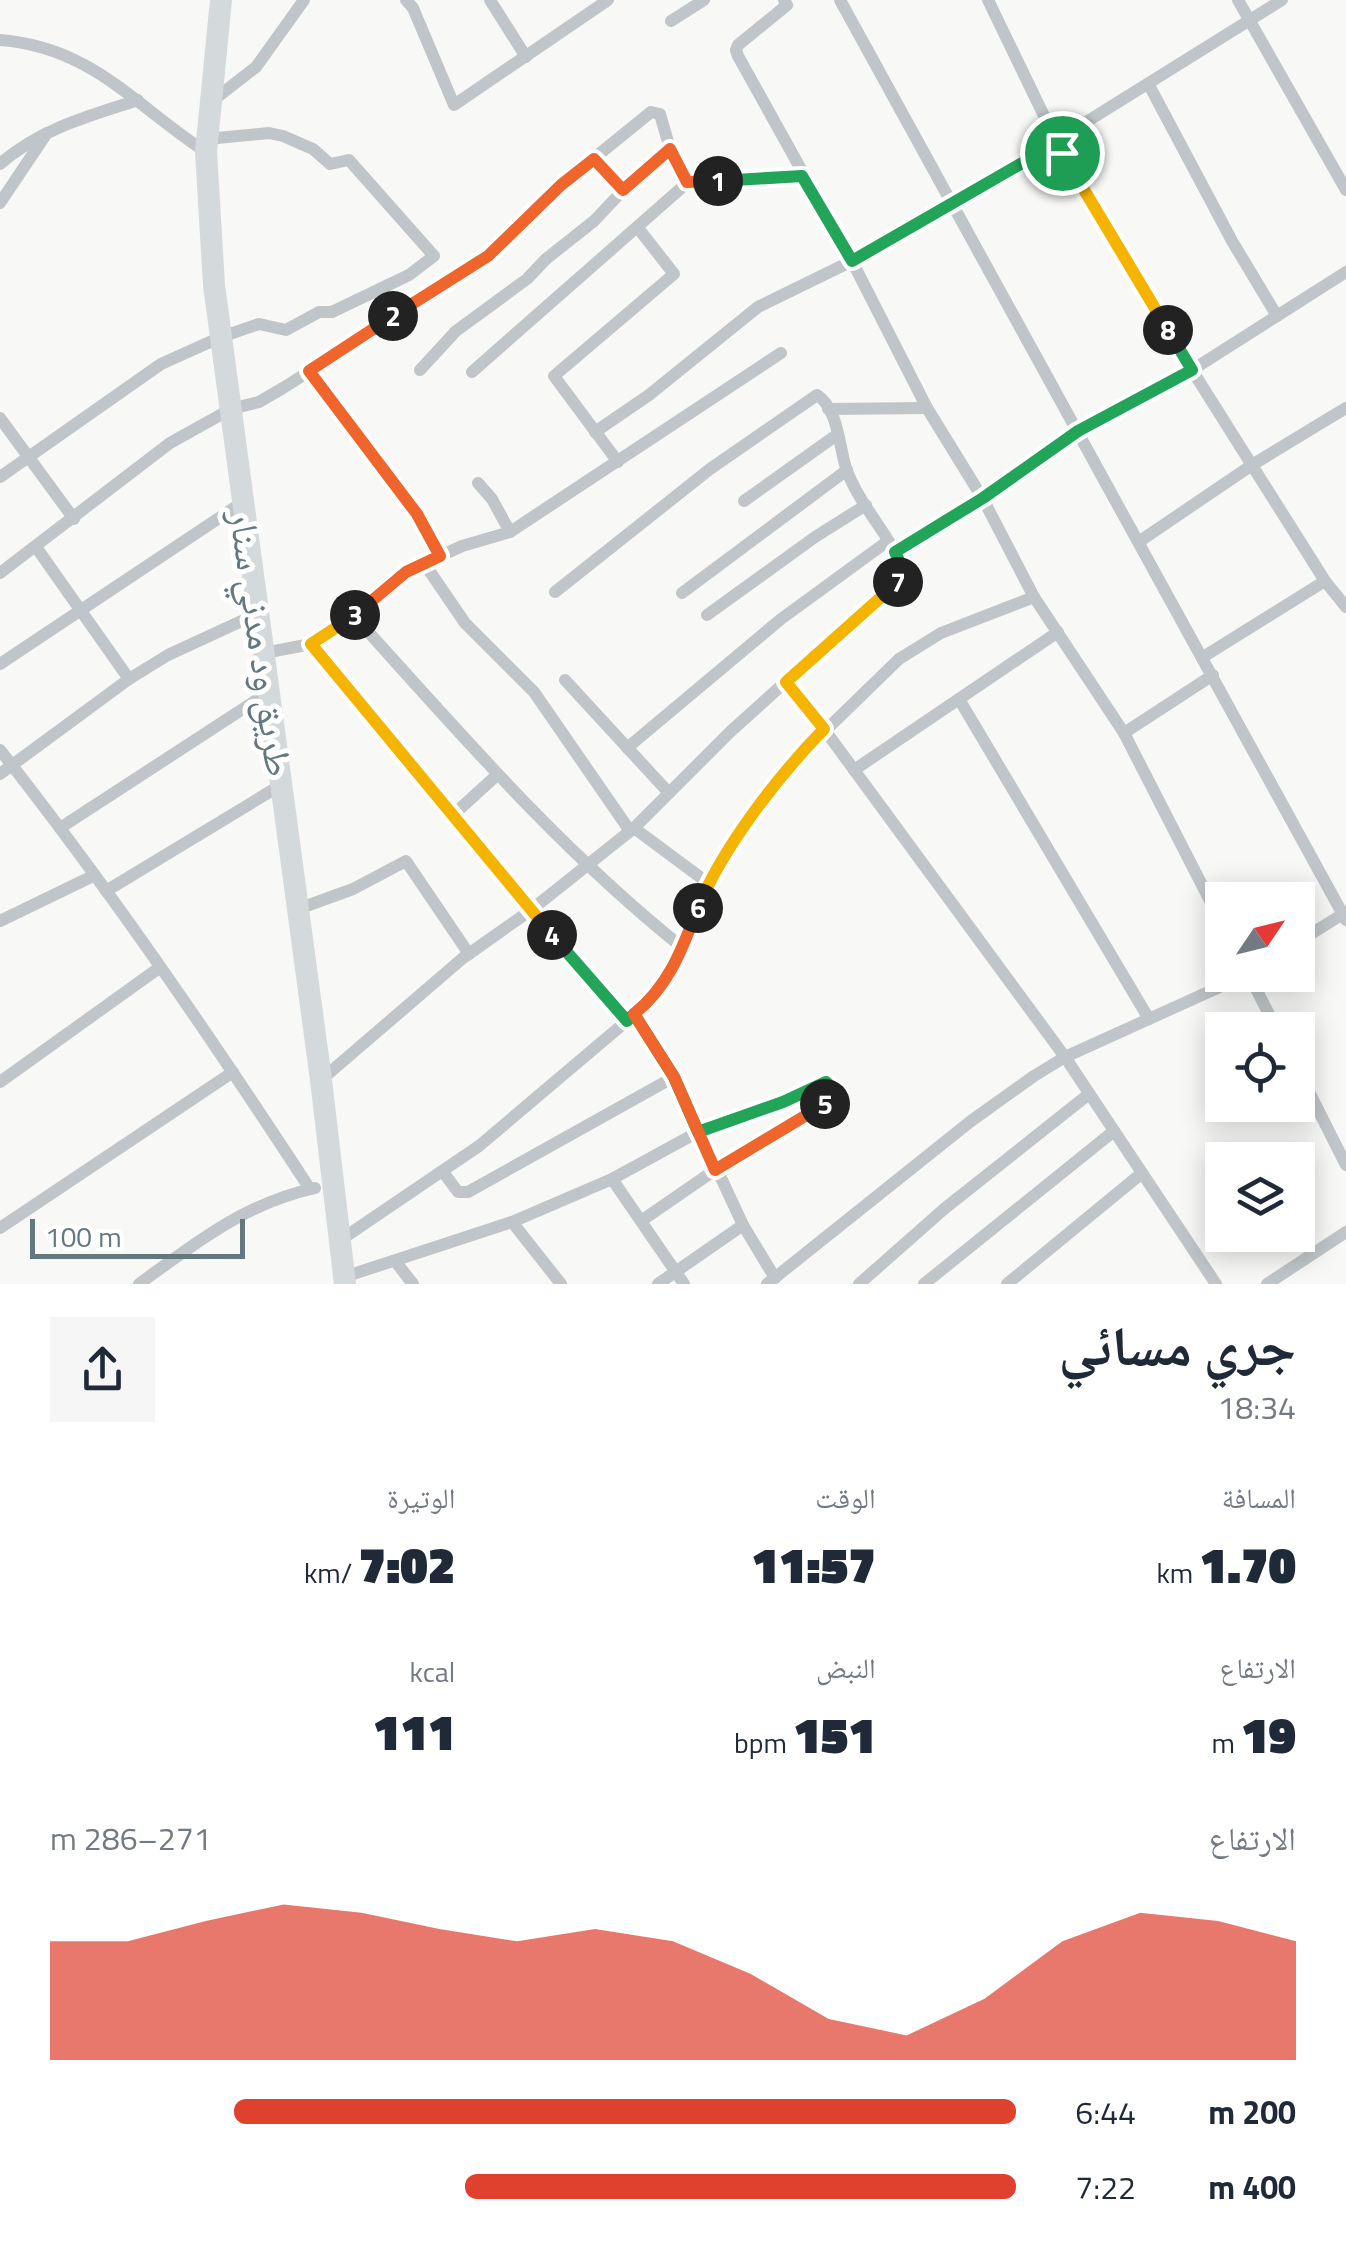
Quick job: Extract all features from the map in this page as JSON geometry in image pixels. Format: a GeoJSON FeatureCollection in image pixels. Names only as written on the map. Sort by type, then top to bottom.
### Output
{"type":"FeatureCollection","features":[{"type":"Feature","properties":{"kind":"highway","name":"طريق ود مدني سنار"},"geometry":{"type":"LineString","coordinates":[[221,0],[209,103],[209,234],[322,1080],[321,1187],[338,1241],[345,1281]]}},
{"type":"Feature","properties":{"kind":"street"},"geometry":{"type":"LineString","coordinates":[[209,103],[256,67],[304,0]]}},
{"type":"Feature","properties":{"kind":"street"},"geometry":{"type":"LineString","coordinates":[[490,0],[526,57]]}},
{"type":"Feature","properties":{"kind":"street"},"geometry":{"type":"LineString","coordinates":[[411,3],[454,105],[608,0]]}},
{"type":"Feature","properties":{"kind":"street"},"geometry":{"type":"LineString","coordinates":[[671,21],[704,0]]}},
{"type":"Feature","properties":{"kind":"street"},"geometry":{"type":"LineString","coordinates":[[840,0],[1345,916],[1315,933]]}},
{"type":"Feature","properties":{"kind":"street"},"geometry":{"type":"LineString","coordinates":[[988,0],[1057,143],[1192,370],[1325,580],[1344,600]]}},
{"type":"Feature","properties":{"kind":"street"},"geometry":{"type":"LineString","coordinates":[[1238,0],[1346,190]]}},
{"type":"Feature","properties":{"kind":"street"},"geometry":{"type":"LineString","coordinates":[[595,432],[650,395],[758,307],[953,205],[1282,0]]}},
{"type":"Feature","properties":{"kind":"street"},"geometry":{"type":"LineString","coordinates":[[789,2],[736,50],[928,408],[983,498],[1034,596],[1124,733],[1205,891]]}},
{"type":"Feature","properties":{"kind":"street"},"geometry":{"type":"LineString","coordinates":[[0,40],[34,44],[95,69],[207,146],[270,133],[313,149],[330,164],[349,160],[434,256],[409,275],[332,312],[318,312],[286,330],[265,323],[221,336],[142,375],[0,477]]}},
{"type":"Feature","properties":{"kind":"street"},"geometry":{"type":"LineString","coordinates":[[1148,85],[1222,224],[1278,316]]}},
{"type":"Feature","properties":{"kind":"street"},"geometry":{"type":"LineString","coordinates":[[0,164],[48,131],[138,100]]}},
{"type":"Feature","properties":{"kind":"street"},"geometry":{"type":"LineString","coordinates":[[0,574],[170,443],[231,409],[260,402],[478,264],[651,112],[660,114],[670,149],[687,182]]}},
{"type":"Feature","properties":{"kind":"street"},"geometry":{"type":"LineString","coordinates":[[0,203],[48,131]]}},
{"type":"Feature","properties":{"kind":"street"},"geometry":{"type":"LineString","coordinates":[[420,370],[456,330],[518,287],[670,149]]}},
{"type":"Feature","properties":{"kind":"street"},"geometry":{"type":"LineString","coordinates":[[594,159],[623,190]]}},
{"type":"Feature","properties":{"kind":"street"},"geometry":{"type":"LineString","coordinates":[[472,372],[687,182],[802,176]]}},
{"type":"Feature","properties":{"kind":"street"},"geometry":{"type":"LineString","coordinates":[[618,462],[554,376],[674,274],[638,228]]}},
{"type":"Feature","properties":{"kind":"street"},"geometry":{"type":"LineString","coordinates":[[627,748],[768,629],[891,547],[983,498],[1078,431],[1192,370],[1346,272]]}},
{"type":"Feature","properties":{"kind":"street"},"geometry":{"type":"LineString","coordinates":[[264,654],[311,644],[424,563],[510,532],[781,354]]}},
{"type":"Feature","properties":{"kind":"street"},"geometry":{"type":"LineString","coordinates":[[309,371],[417,514],[440,556]]}},
{"type":"Feature","properties":{"kind":"street"},"geometry":{"type":"LineString","coordinates":[[322,1080],[469,954],[632,830],[905,574],[847,470],[838,434],[821,397],[811,398],[710,469],[555,592]]}},
{"type":"Feature","properties":{"kind":"street"},"geometry":{"type":"LineString","coordinates":[[828,409],[928,408]]}},
{"type":"Feature","properties":{"kind":"street"},"geometry":{"type":"LineString","coordinates":[[1140,541],[1252,465],[1346,408]]}},
{"type":"Feature","properties":{"kind":"street"},"geometry":{"type":"LineString","coordinates":[[0,418],[74,519]]}},
{"type":"Feature","properties":{"kind":"street"},"geometry":{"type":"LineString","coordinates":[[744,500],[838,434]]}},
{"type":"Feature","properties":{"kind":"street"},"geometry":{"type":"LineString","coordinates":[[682,593],[847,470]]}},
{"type":"Feature","properties":{"kind":"street"},"geometry":{"type":"LineString","coordinates":[[478,483],[510,532]]}},
{"type":"Feature","properties":{"kind":"street"},"geometry":{"type":"LineString","coordinates":[[0,664],[243,502]]}},
{"type":"Feature","properties":{"kind":"street"},"geometry":{"type":"LineString","coordinates":[[707,615],[866,504]]}},
{"type":"Feature","properties":{"kind":"street"},"geometry":{"type":"LineString","coordinates":[[36,547],[129,679]]}},
{"type":"Feature","properties":{"kind":"street"},"geometry":{"type":"LineString","coordinates":[[424,563],[464,624],[534,692],[632,830],[708,884]]}},
{"type":"Feature","properties":{"kind":"street"},"geometry":{"type":"LineString","coordinates":[[1203,657],[1325,580]]}},
{"type":"Feature","properties":{"kind":"street"},"geometry":{"type":"LineString","coordinates":[[338,1241],[480,1146],[661,988],[683,948],[708,884],[792,762],[824,729],[920,644],[1034,596]]}},
{"type":"Feature","properties":{"kind":"street"},"geometry":{"type":"LineString","coordinates":[[6,769],[129,679],[168,655],[258,613]]}},
{"type":"Feature","properties":{"kind":"street"},"geometry":{"type":"LineString","coordinates":[[354,616],[497,775],[587,867],[683,948]]}},
{"type":"Feature","properties":{"kind":"street"},"geometry":{"type":"LineString","coordinates":[[854,770],[1058,632]]}},
{"type":"Feature","properties":{"kind":"street"},"geometry":{"type":"LineString","coordinates":[[311,644],[531,910],[630,1018],[674,1077],[771,1281],[972,1121],[1065,1057],[1209,992]]}},
{"type":"Feature","properties":{"kind":"street"},"geometry":{"type":"LineString","coordinates":[[1124,733],[1213,674]]}},
{"type":"Feature","properties":{"kind":"street"},"geometry":{"type":"LineString","coordinates":[[566,680],[669,793]]}},
{"type":"Feature","properties":{"kind":"street"},"geometry":{"type":"LineString","coordinates":[[786,682],[1065,1057],[1216,1284]]}},
{"type":"Feature","properties":{"kind":"street"},"geometry":{"type":"LineString","coordinates":[[60,828],[269,692]]}},
{"type":"Feature","properties":{"kind":"street"},"geometry":{"type":"LineString","coordinates":[[959,699],[1149,1019]]}},
{"type":"Feature","properties":{"kind":"street"},"geometry":{"type":"LineString","coordinates":[[0,750],[6,769],[60,828],[233,1072],[321,1187],[270,1200],[244,1212],[140,1284]]}},
{"type":"Feature","properties":{"kind":"street"},"geometry":{"type":"LineString","coordinates":[[453,815],[497,775]]}},
{"type":"Feature","properties":{"kind":"street"},"geometry":{"type":"LineString","coordinates":[[106,891],[281,785]]}},
{"type":"Feature","properties":{"kind":"street"},"geometry":{"type":"LineString","coordinates":[[298,909],[353,889],[406,861],[469,954]]}},
{"type":"Feature","properties":{"kind":"street"},"geometry":{"type":"LineString","coordinates":[[0,922],[95,875]]}},
{"type":"Feature","properties":{"kind":"street"},"geometry":{"type":"LineString","coordinates":[[0,1082],[159,968]]}},
{"type":"Feature","properties":{"kind":"street"},"geometry":{"type":"LineString","coordinates":[[0,1228],[233,1072]]}},
{"type":"Feature","properties":{"kind":"street"},"geometry":{"type":"LineString","coordinates":[[444,1172],[458,1192],[468,1192],[674,1077]]}},
{"type":"Feature","properties":{"kind":"street"},"geometry":{"type":"LineString","coordinates":[[345,1281],[512,1222],[612,1179],[698,1132],[826,1082],[837,1089],[835,1096],[821,1106],[715,1170],[641,1221]]}},
{"type":"Feature","properties":{"kind":"street"},"geometry":{"type":"LineString","coordinates":[[860,1284],[944,1209],[1089,1094]]}},
{"type":"Feature","properties":{"kind":"street"},"geometry":{"type":"LineString","coordinates":[[1315,1103],[1346,1164]]}},
{"type":"Feature","properties":{"kind":"street"},"geometry":{"type":"LineString","coordinates":[[924,1284],[1114,1131]]}},
{"type":"Feature","properties":{"kind":"street"},"geometry":{"type":"LineString","coordinates":[[1007,1284],[1142,1173]]}},
{"type":"Feature","properties":{"kind":"street"},"geometry":{"type":"LineString","coordinates":[[612,1179],[684,1284]]}},
{"type":"Feature","properties":{"kind":"street"},"geometry":{"type":"LineString","coordinates":[[512,1222],[561,1284]]}},
{"type":"Feature","properties":{"kind":"street"},"geometry":{"type":"LineString","coordinates":[[658,1284],[743,1226]]}},
{"type":"Feature","properties":{"kind":"street"},"geometry":{"type":"LineString","coordinates":[[1267,1284],[1346,1232]]}},
{"type":"Feature","properties":{"kind":"street"},"geometry":{"type":"LineString","coordinates":[[395,1261],[412,1284]]}},
{"type":"Feature","properties":{"kind":"route"},"geometry":{"type":"LineString","coordinates":[[1062,153],[1057,143],[852,261],[802,176],[687,182],[670,149],[623,190],[594,159],[478,264],[309,371],[417,514],[440,556],[406,572],[354,616],[311,644],[627,1021],[634,1014],[674,1077],[698,1132],[826,1082],[837,1089],[835,1096],[821,1106],[715,1170],[698,1132],[674,1077],[634,1014],[671,974],[722,860],[792,762],[824,729],[786,682],[900,580],[905,574],[895,552],[983,498],[1078,431],[1192,370],[1062,153]]}}]}
